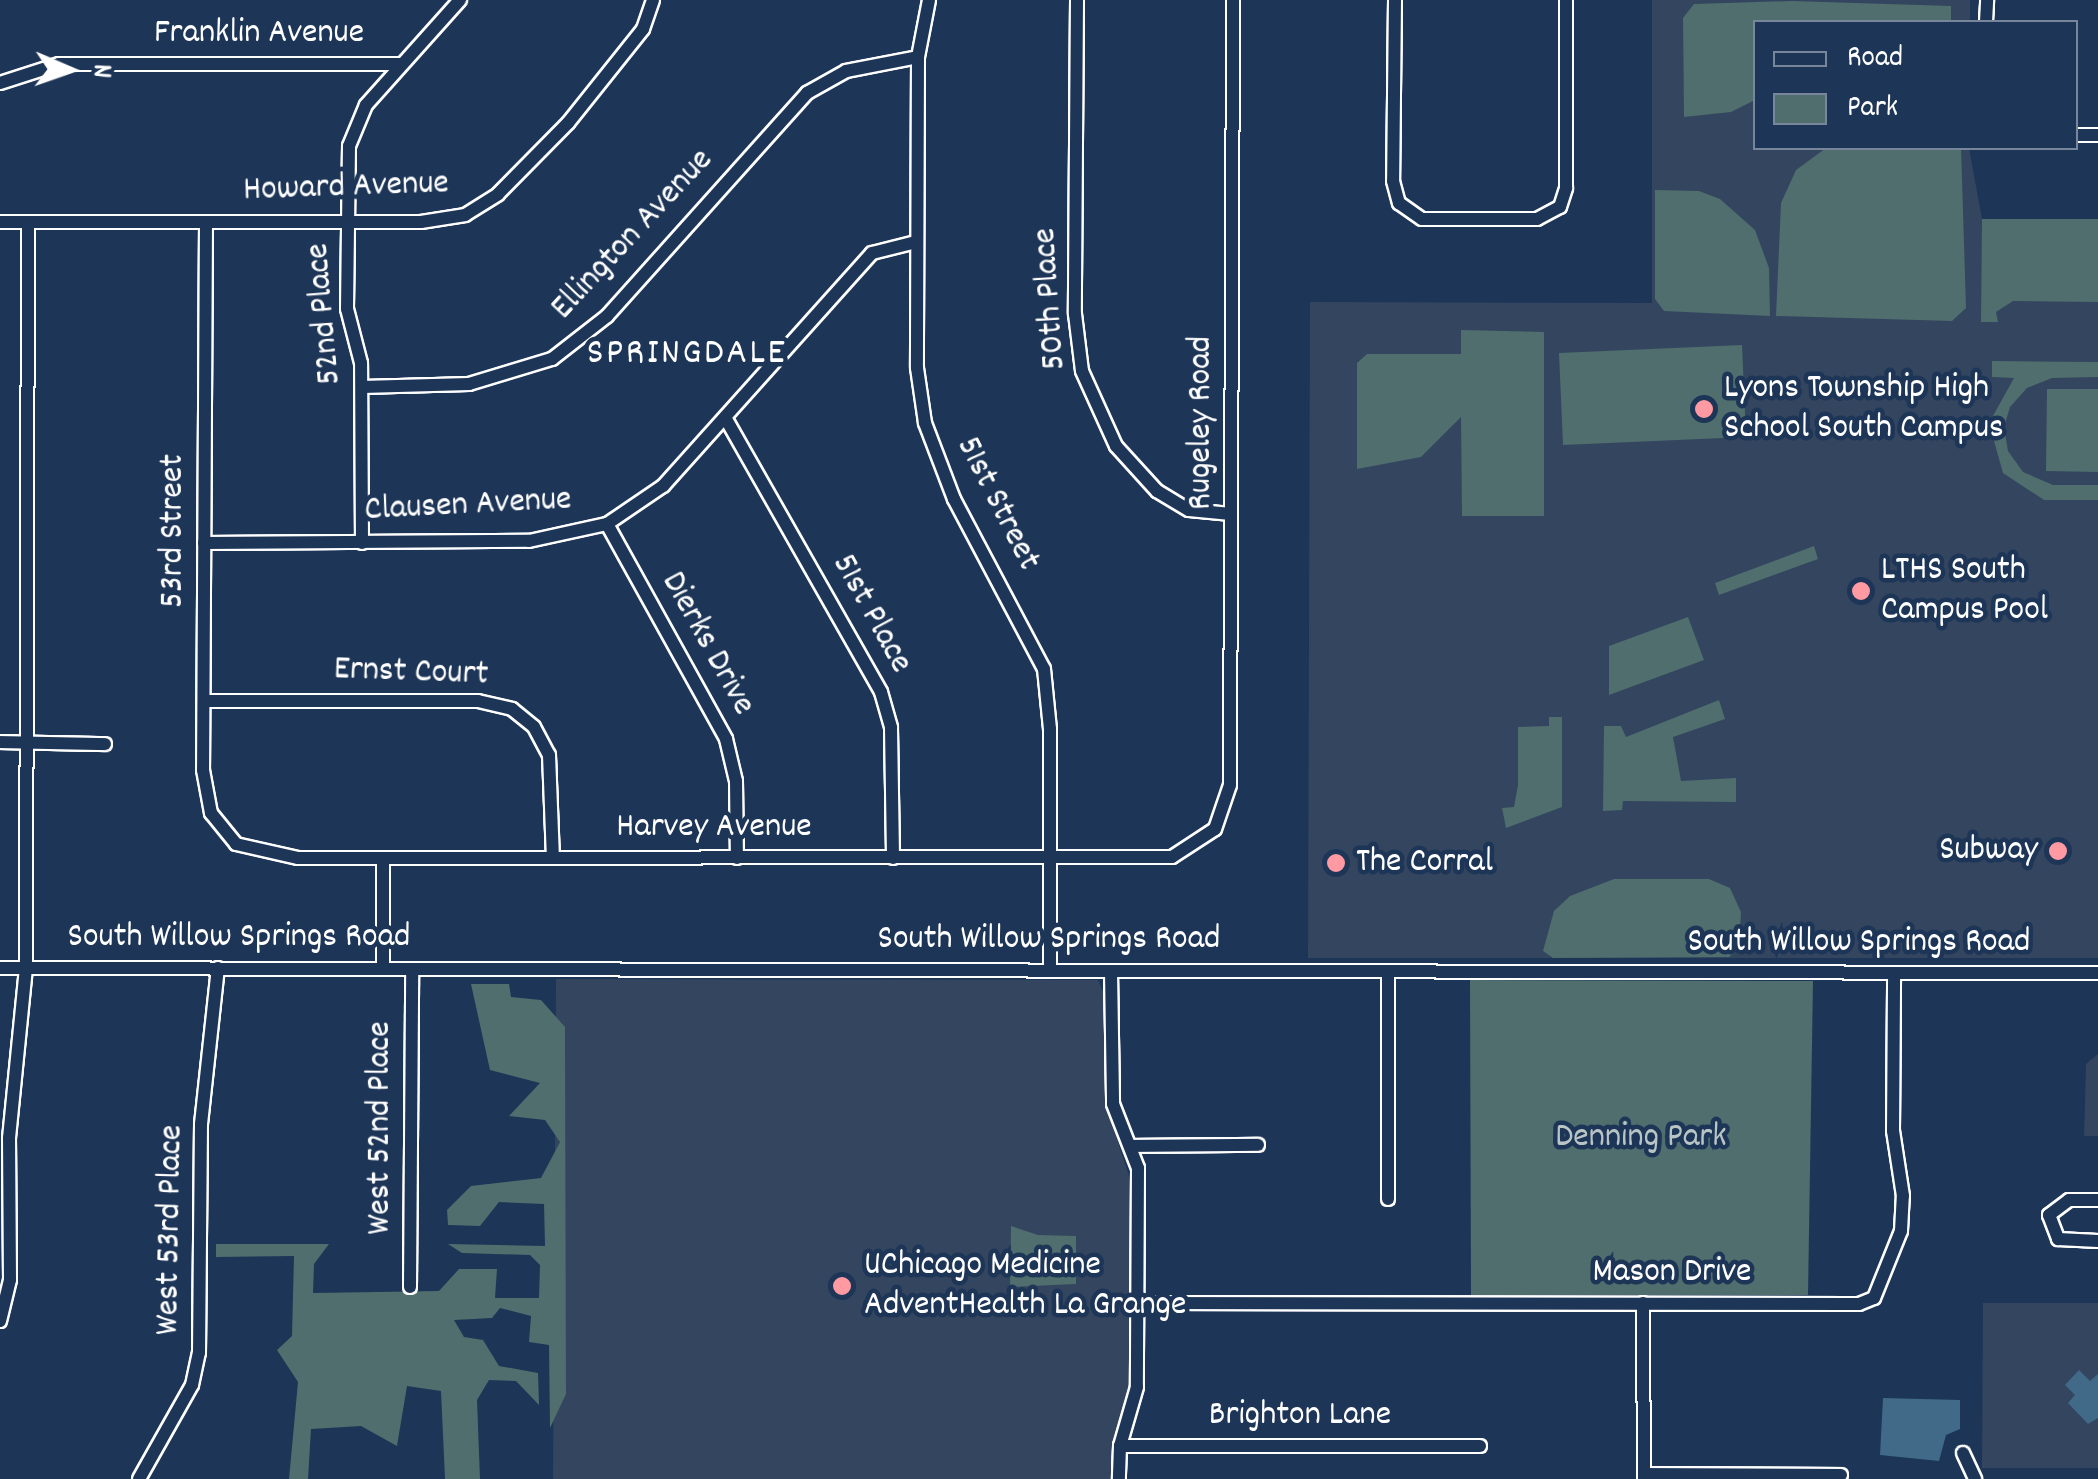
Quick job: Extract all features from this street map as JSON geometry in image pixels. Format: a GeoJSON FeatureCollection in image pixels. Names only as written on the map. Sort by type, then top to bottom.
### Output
{"type":"FeatureCollection","features":[{"type":"Feature","properties":{"kind":"street","name":"52nd Place"},"geometry":{"type":"LineString","coordinates":[[362,542],[362,387],[347,309],[347,221],[356,127],[402,64],[460,0]]}},
{"type":"Feature","properties":{"kind":"street","name":"Howard Avenue"},"geometry":{"type":"LineString","coordinates":[[0,222],[442,221],[481,207],[568,123],[643,29],[653,0]]}},
{"type":"Feature","properties":{"kind":"street","name":"51st Street"},"geometry":{"type":"LineString","coordinates":[[929,0],[918,56],[917,368],[925,423],[954,499],[1044,669],[1050,970]]}},
{"type":"Feature","properties":{"kind":"street","name":"50th Place"},"geometry":{"type":"LineString","coordinates":[[1077,0],[1075,314],[1082,371],[1116,446],[1157,491],[1189,510],[1231,514]]}},
{"type":"Feature","properties":{"kind":"street","name":"Rugeley Road"},"geometry":{"type":"LineString","coordinates":[[1206,840],[1222,816],[1230,785],[1233,0]]}},
{"type":"Feature","properties":{"kind":"street"},"geometry":{"type":"LineString","coordinates":[[1394,0],[1394,180],[1399,203],[1422,218],[1537,219],[1560,207],[1566,188],[1566,0]]}},
{"type":"Feature","properties":{"kind":"street","name":"Ellington Avenue"},"geometry":{"type":"LineString","coordinates":[[362,387],[469,384],[552,359],[607,316],[806,93],[846,70],[918,56]]}},
{"type":"Feature","properties":{"kind":"street","name":"Franklin Avenue"},"geometry":{"type":"LineString","coordinates":[[0,83],[59,64],[402,64]]}},
{"type":"Feature","properties":{"kind":"street"},"geometry":{"type":"LineString","coordinates":[[0,1321],[10,1280],[9,1138],[26,968],[28,222]]}},
{"type":"Feature","properties":{"kind":"street","name":"53rd Street"},"geometry":{"type":"LineString","coordinates":[[206,222],[204,786],[225,834]]}},
{"type":"Feature","properties":{"kind":"street","name":"Clausen Avenue"},"geometry":{"type":"LineString","coordinates":[[204,543],[529,541],[607,524],[662,486],[872,253],[916,242]]}},
{"type":"Feature","properties":{"kind":"street","name":"51st Place"},"geometry":{"type":"LineString","coordinates":[[726,419],[881,692],[891,728],[893,858]]}},
{"type":"Feature","properties":{"kind":"street","name":"Dierks Drive"},"geometry":{"type":"LineString","coordinates":[[607,524],[726,739],[736,780],[737,858]]}},
{"type":"Feature","properties":{"kind":"street","name":"Ernst Court"},"geometry":{"type":"LineString","coordinates":[[204,701],[478,701],[512,708],[534,727],[549,755],[553,858]]}},
{"type":"Feature","properties":{"kind":"street"},"geometry":{"type":"LineString","coordinates":[[0,742],[105,744]]}},
{"type":"Feature","properties":{"kind":"street","name":"Harvey Avenue"},"geometry":{"type":"LineString","coordinates":[[225,834],[264,856],[383,858],[1172,857],[1206,840]]}},
{"type":"Feature","properties":{"kind":"street"},"geometry":{"type":"LineString","coordinates":[[383,858],[383,968]]}},
{"type":"Feature","properties":{"kind":"street","name":"South Willow Springs Road"},"geometry":{"type":"LineString","coordinates":[[0,968],[2098,973]]}},
{"type":"Feature","properties":{"kind":"street","name":"West 53rd Place"},"geometry":{"type":"LineString","coordinates":[[139,1479],[192,1385],[199,1354],[201,1124],[218,968]]}},
{"type":"Feature","properties":{"kind":"street","name":"West 52nd Place"},"geometry":{"type":"LineString","coordinates":[[410,1287],[412,969]]}},
{"type":"Feature","properties":{"kind":"street"},"geometry":{"type":"LineString","coordinates":[[1111,970],[1113,1104],[1138,1168],[1136,1402],[1120,1446],[1119,1479]]}},
{"type":"Feature","properties":{"kind":"street"},"geometry":{"type":"LineString","coordinates":[[1388,971],[1388,1200]]}},
{"type":"Feature","properties":{"kind":"street","name":"Mason Drive"},"geometry":{"type":"LineString","coordinates":[[1137,1302],[1643,1303],[1874,1298],[1901,1231],[1903,1196],[1893,1130],[1894,973]]}},
{"type":"Feature","properties":{"kind":"street"},"geometry":{"type":"LineString","coordinates":[[1131,1146],[1258,1145]]}},
{"type":"Feature","properties":{"kind":"street"},"geometry":{"type":"LineString","coordinates":[[2098,1200],[2069,1200],[2049,1215],[2058,1239],[2098,1242]]}},
{"type":"Feature","properties":{"kind":"street"},"geometry":{"type":"LineString","coordinates":[[1643,1303],[1644,1477],[1840,1475]]}},
{"type":"Feature","properties":{"kind":"street","name":"Brighton Lane"},"geometry":{"type":"LineString","coordinates":[[1120,1446],[1480,1446]]}},
{"type":"Feature","properties":{"kind":"street"},"geometry":{"type":"LineString","coordinates":[[1963,1453],[1974,1479]]}},
{"type":"Feature","properties":{"kind":"shaded area","name":"Lyons Township High School South Campus"},"geometry":{"type":"Polygon","coordinates":[[[1652,0],[1970,0],[1970,20],[1753,20],[1753,150],[1969,150],[1982,219],[2098,219],[2098,958],[1308,958],[1310,302],[1652,303],[1652,0]]]}},
{"type":"Feature","properties":{"kind":"shaded area","name":"UChicago Medicine AdventHealth La Grange"},"geometry":{"type":"Polygon","coordinates":[[[556,979],[1098,980],[1104,994],[1105,1103],[1130,1179],[1129,1390],[1113,1442],[1112,1479],[553,1479],[556,979]]]}},
{"type":"Feature","properties":{"kind":"shaded area"},"geometry":{"type":"Polygon","coordinates":[[[2098,1054],[2098,1136],[2084,1136],[2086,1064],[2098,1054]]]}},
{"type":"Feature","properties":{"kind":"shaded area"},"geometry":{"type":"Polygon","coordinates":[[[1983,1303],[2098,1303],[2098,1468],[1982,1468],[1983,1303]]]}},
{"type":"Feature","properties":{"kind":"shaded area"},"geometry":{"type":"Polygon","coordinates":[[[2079,1370],[2090,1381],[2098,1374],[2098,1418],[2088,1424],[2068,1403],[2075,1395],[2065,1385],[2079,1370]]]}},
{"type":"Feature","properties":{"kind":"shaded area"},"geometry":{"type":"Polygon","coordinates":[[[1883,1398],[1960,1400],[1960,1429],[1946,1435],[1939,1461],[1880,1455],[1883,1398]]]}},
{"type":"Feature","properties":{"kind":"green space"},"geometry":{"type":"Polygon","coordinates":[[[1792,1],[1951,6],[1951,20],[1753,20],[1753,101],[1731,112],[1684,117],[1683,18],[1694,4],[1792,1]]]}},
{"type":"Feature","properties":{"kind":"green space"},"geometry":{"type":"Polygon","coordinates":[[[1823,150],[1961,150],[1966,308],[1952,321],[1776,316],[1781,203],[1796,170],[1823,150]]]}},
{"type":"Feature","properties":{"kind":"green space"},"geometry":{"type":"Polygon","coordinates":[[[1655,190],[1699,191],[1720,199],[1755,230],[1769,268],[1770,316],[1664,311],[1655,299],[1655,190]]]}},
{"type":"Feature","properties":{"kind":"green space"},"geometry":{"type":"Polygon","coordinates":[[[1982,219],[2098,219],[2098,302],[2013,301],[1996,312],[1998,322],[1981,322],[1982,219]]]}},
{"type":"Feature","properties":{"kind":"green space"},"geometry":{"type":"Polygon","coordinates":[[[1461,330],[1544,332],[1544,516],[1462,516],[1461,417],[1421,457],[1357,469],[1357,363],[1367,354],[1461,354],[1461,330]]]}},
{"type":"Feature","properties":{"kind":"green space"},"geometry":{"type":"Polygon","coordinates":[[[1742,345],[1746,437],[1563,445],[1559,353],[1742,345]]]}},
{"type":"Feature","properties":{"kind":"green space"},"geometry":{"type":"Polygon","coordinates":[[[1992,361],[2098,362],[2098,377],[2052,378],[2027,388],[2010,407],[2004,427],[2008,451],[2023,472],[2053,485],[2098,485],[2098,500],[2044,500],[2003,473],[1989,423],[2014,378],[1992,377],[1992,361]]]}},
{"type":"Feature","properties":{"kind":"green space"},"geometry":{"type":"Polygon","coordinates":[[[2047,389],[2098,389],[2098,472],[2046,471],[2047,389]]]}},
{"type":"Feature","properties":{"kind":"green space"},"geometry":{"type":"Polygon","coordinates":[[[1814,546],[1818,559],[1719,595],[1715,583],[1814,546]]]}},
{"type":"Feature","properties":{"kind":"green space"},"geometry":{"type":"Polygon","coordinates":[[[1688,617],[1704,660],[1609,695],[1609,646],[1688,617]]]}},
{"type":"Feature","properties":{"kind":"green space"},"geometry":{"type":"Polygon","coordinates":[[[1719,700],[1725,719],[1673,737],[1681,781],[1736,778],[1736,802],[1623,801],[1622,810],[1603,811],[1604,726],[1621,726],[1626,737],[1719,700]]]}},
{"type":"Feature","properties":{"kind":"green space"},"geometry":{"type":"Polygon","coordinates":[[[1549,717],[1562,717],[1562,807],[1506,828],[1502,808],[1514,807],[1518,785],[1518,727],[1549,726],[1549,717]]]}},
{"type":"Feature","properties":{"kind":"green space"},"geometry":{"type":"Polygon","coordinates":[[[1614,879],[1709,879],[1730,888],[1741,912],[1739,949],[1729,957],[1553,958],[1543,951],[1554,911],[1570,896],[1614,879]]]}},
{"type":"Feature","properties":{"kind":"green space","name":"Denning Park"},"geometry":{"type":"Polygon","coordinates":[[[1470,980],[1813,981],[1808,1295],[1471,1295],[1470,980]]]}},
{"type":"Feature","properties":{"kind":"green space"},"geometry":{"type":"Polygon","coordinates":[[[471,984],[509,984],[511,997],[541,1000],[565,1027],[566,1394],[550,1428],[549,1345],[529,1342],[531,1316],[500,1308],[492,1318],[454,1320],[464,1337],[483,1340],[499,1366],[538,1373],[539,1405],[516,1381],[489,1380],[477,1400],[480,1479],[445,1479],[441,1391],[407,1386],[397,1446],[361,1426],[311,1429],[308,1479],[289,1479],[298,1382],[277,1350],[292,1336],[294,1256],[216,1257],[216,1244],[329,1244],[314,1264],[313,1293],[439,1291],[459,1269],[497,1269],[495,1298],[539,1298],[540,1265],[530,1255],[462,1253],[448,1244],[545,1246],[544,1204],[499,1202],[480,1226],[448,1225],[447,1210],[471,1186],[541,1178],[560,1142],[545,1120],[509,1116],[540,1083],[490,1070],[471,984]]]}},
{"type":"Feature","properties":{"kind":"green space"},"geometry":{"type":"Polygon","coordinates":[[[1011,1226],[1038,1235],[1076,1236],[1076,1284],[1010,1287],[1011,1226]]]}},
{"type":"Feature","properties":{"kind":"place","name":"Lyons Township High School South Campus"},"geometry":{"type":"Point","coordinates":[1704,409]}},
{"type":"Feature","properties":{"kind":"place","name":"LTHS South Campus Pool"},"geometry":{"type":"Point","coordinates":[1861,591]}},
{"type":"Feature","properties":{"kind":"place","name":"Subway"},"geometry":{"type":"Point","coordinates":[2058,851]}},
{"type":"Feature","properties":{"kind":"place","name":"The Corral"},"geometry":{"type":"Point","coordinates":[1336,863]}},
{"type":"Feature","properties":{"kind":"place","name":"UChicago Medicine AdventHealth La Grange"},"geometry":{"type":"Point","coordinates":[842,1286]}},
{"type":"Feature","properties":{"kind":"district","name":"SPRINGDALE"},"geometry":{"type":"Point","coordinates":[687,355]}}]}
